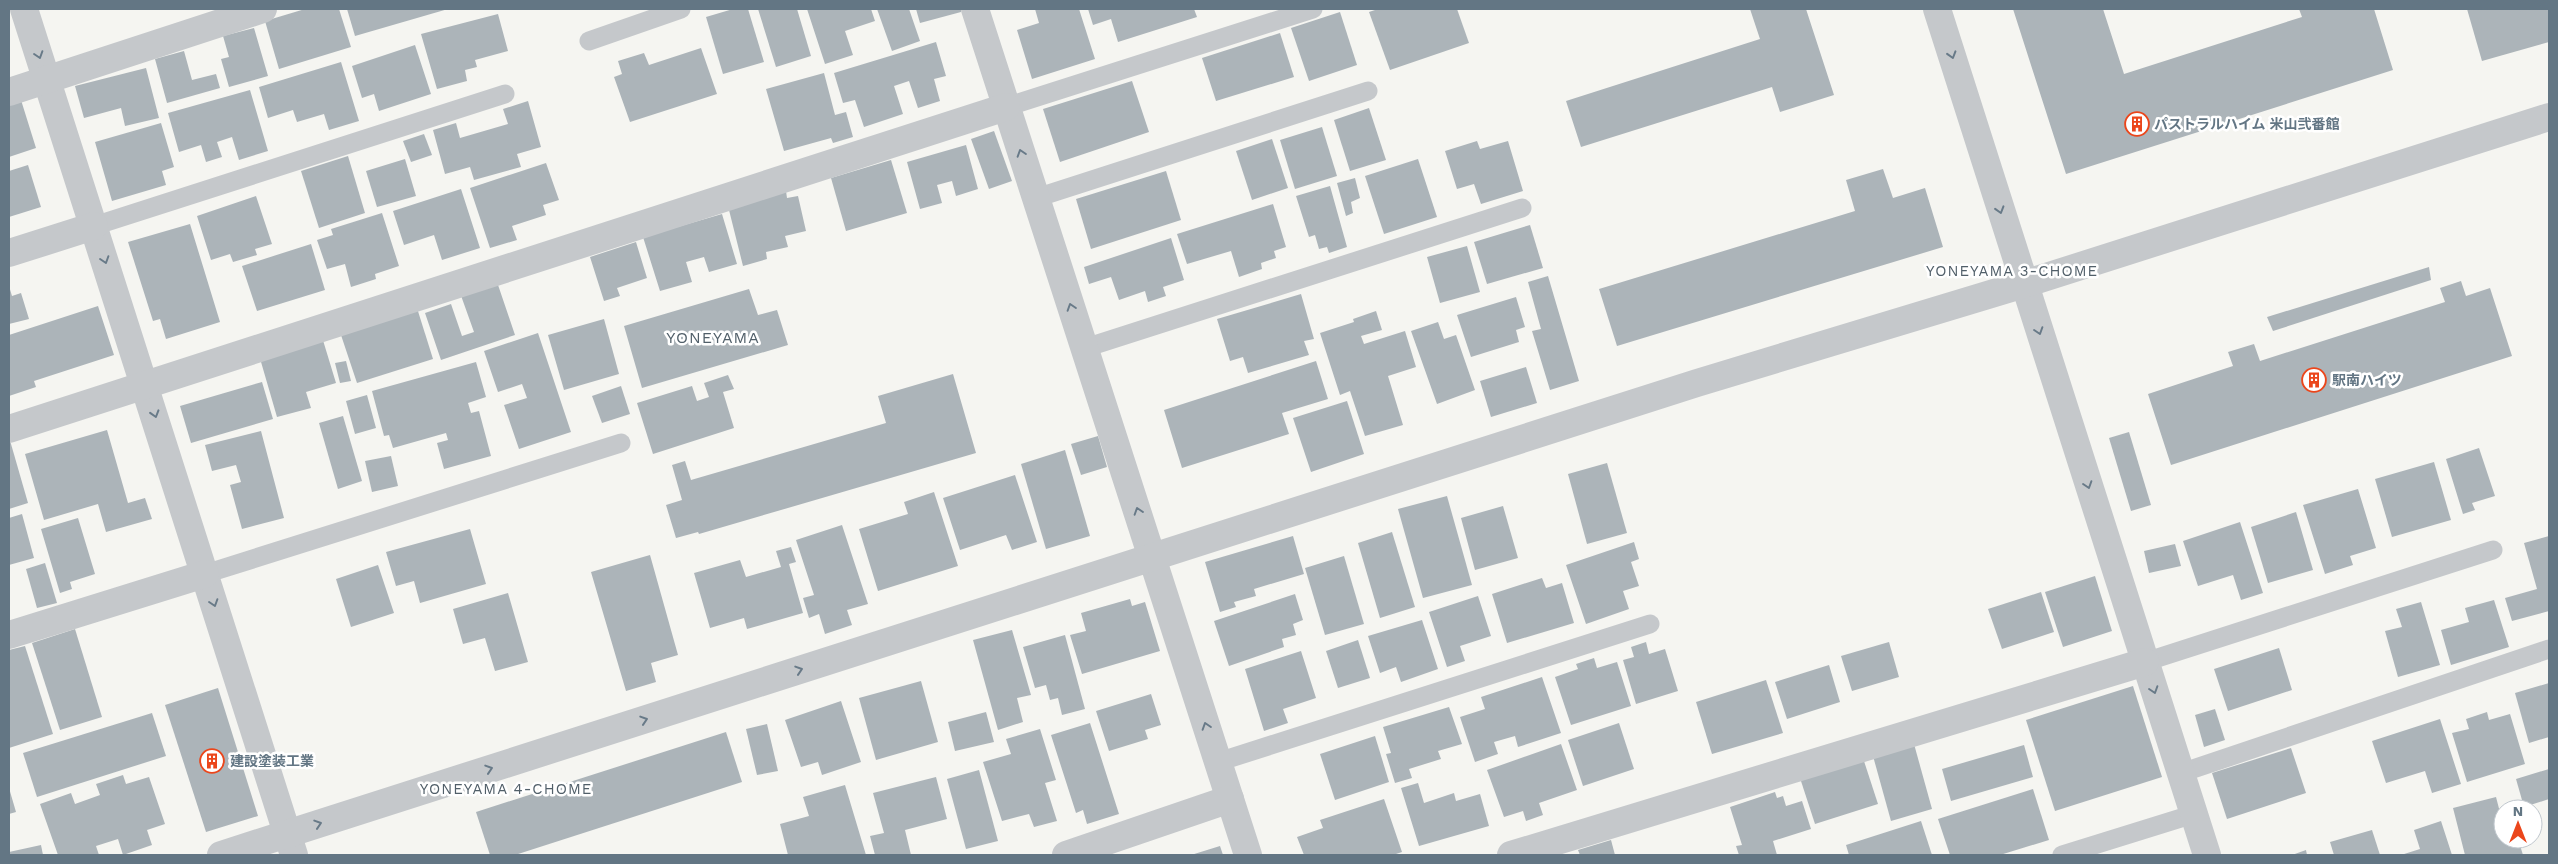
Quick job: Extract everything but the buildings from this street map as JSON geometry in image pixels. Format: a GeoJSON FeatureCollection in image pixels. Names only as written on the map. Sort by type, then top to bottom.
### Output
{"type":"FeatureCollection","features":[{"type":"Feature","properties":{"kind":"street"},"geometry":{"type":"LineString","coordinates":[[24,9],[145,384],[290,845]]}},
{"type":"Feature","properties":{"kind":"street"},"geometry":{"type":"LineString","coordinates":[[9,92],[263,9]]}},
{"type":"Feature","properties":{"kind":"street"},"geometry":{"type":"LineString","coordinates":[[975,9],[1248,855]]}},
{"type":"Feature","properties":{"kind":"street"},"geometry":{"type":"LineString","coordinates":[[1937,9],[2207,855]]}},
{"type":"Feature","properties":{"kind":"street"},"geometry":{"type":"LineString","coordinates":[[9,429],[1006,107]]}},
{"type":"Feature","properties":{"kind":"street"},"geometry":{"type":"LineString","coordinates":[[221,855],[290,845],[1153,558],[1697,383],[2024,284],[2549,117]]}},
{"type":"Feature","properties":{"kind":"street"},"geometry":{"type":"LineString","coordinates":[[9,253],[94,226]]}},
{"type":"Feature","properties":{"kind":"street"},"geometry":{"type":"LineString","coordinates":[[9,636],[205,574]]}},
{"type":"Feature","properties":{"kind":"street"},"geometry":{"type":"LineString","coordinates":[[1512,855],[2145,662]]}},
{"type":"Feature","properties":{"kind":"street"},"geometry":{"type":"LineString","coordinates":[[1066,855],[1230,799]]}},
{"type":"Feature","properties":{"kind":"lane"},"geometry":{"type":"LineString","coordinates":[[589,41],[681,9]]}},
{"type":"Feature","properties":{"kind":"lane"},"geometry":{"type":"LineString","coordinates":[[1006,107],[1312,9]]}},
{"type":"Feature","properties":{"kind":"lane"},"geometry":{"type":"LineString","coordinates":[[1036,198],[1368,91]]}},
{"type":"Feature","properties":{"kind":"lane"},"geometry":{"type":"LineString","coordinates":[[94,226],[505,94]]}},
{"type":"Feature","properties":{"kind":"lane"},"geometry":{"type":"LineString","coordinates":[[1085,348],[1522,208]]}},
{"type":"Feature","properties":{"kind":"lane"},"geometry":{"type":"LineString","coordinates":[[205,574],[621,443]]}},
{"type":"Feature","properties":{"kind":"lane"},"geometry":{"type":"LineString","coordinates":[[2145,662],[2493,550]]}},
{"type":"Feature","properties":{"kind":"lane"},"geometry":{"type":"LineString","coordinates":[[1218,762],[1650,624]]}},
{"type":"Feature","properties":{"kind":"lane"},"geometry":{"type":"LineString","coordinates":[[2181,774],[2549,649]]}},
{"type":"Feature","properties":{"kind":"lane"},"geometry":{"type":"LineString","coordinates":[[2062,855],[2194,814]]}},
{"type":"Feature","properties":{"kind":"place","name":"パストラルハイム 米山弐番館"},"geometry":{"type":"Point","coordinates":[2137,124]}},
{"type":"Feature","properties":{"kind":"place","name":"駅南ハイツ"},"geometry":{"type":"Point","coordinates":[2314,380]}},
{"type":"Feature","properties":{"kind":"place","name":"建設塗装工業"},"geometry":{"type":"Point","coordinates":[212,761]}},
{"type":"Feature","properties":{"kind":"district","name":"YONEYAMA 3-CHOME"},"geometry":{"type":"Point","coordinates":[2012,271]}},
{"type":"Feature","properties":{"kind":"district","name":"YONEYAMA"},"geometry":{"type":"Point","coordinates":[713,337]}},
{"type":"Feature","properties":{"kind":"district","name":"YONEYAMA 4-CHOME"},"geometry":{"type":"Point","coordinates":[506,789]}}]}
